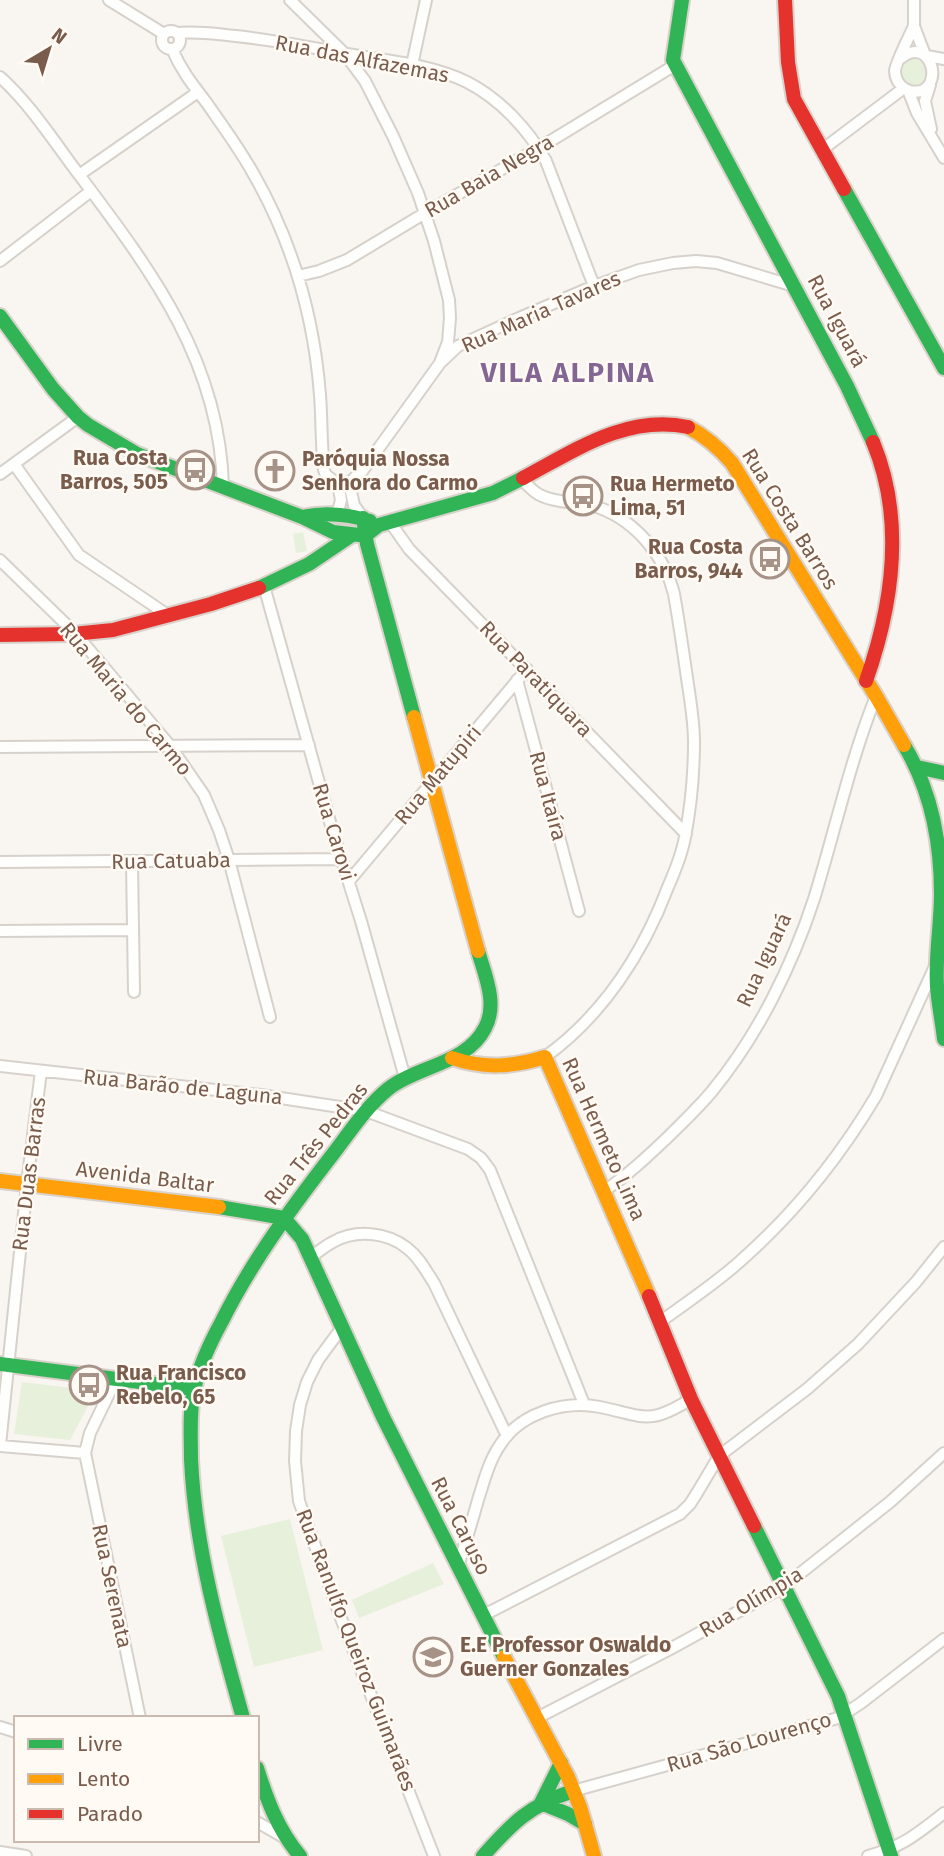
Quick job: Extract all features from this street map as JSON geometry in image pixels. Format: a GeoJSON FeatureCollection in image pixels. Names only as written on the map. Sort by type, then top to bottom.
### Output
{"type":"FeatureCollection","features":[{"type":"Feature","properties":{"kind":"street"},"geometry":{"type":"LineString","coordinates":[[109,0],[164,34]]}},
{"type":"Feature","properties":{"kind":"street"},"geometry":{"type":"LineString","coordinates":[[290,0],[345,54],[365,81],[393,136],[425,213],[449,300],[447,342],[440,363]]}},
{"type":"Feature","properties":{"kind":"street"},"geometry":{"type":"LineString","coordinates":[[412,65],[426,0]]}},
{"type":"Feature","properties":{"kind":"street"},"geometry":{"type":"LineString","coordinates":[[675,65],[674,48],[682,0]]}},
{"type":"Feature","properties":{"kind":"street"},"geometry":{"type":"LineString","coordinates":[[785,0],[787,57],[794,99],[942,362]]}},
{"type":"Feature","properties":{"kind":"street"},"geometry":{"type":"LineString","coordinates":[[914,0],[914,26],[897,64],[896,77],[906,89],[944,158]]}},
{"type":"Feature","properties":{"kind":"street"},"geometry":{"type":"LineString","coordinates":[[914,26],[933,68],[925,101],[933,139]]}},
{"type":"Feature","properties":{"kind":"street"},"geometry":{"type":"LineString","coordinates":[[172,49],[179,44],[180,39],[177,33],[169,31],[162,37],[163,44],[172,49],[180,67],[232,138],[270,204],[305,300],[318,375],[326,475],[343,484],[363,519]]}},
{"type":"Feature","properties":{"kind":"street","name":"Rua das Alfazemas"},"geometry":{"type":"LineString","coordinates":[[177,33],[197,32],[261,39],[412,65],[452,76],[488,95],[509,113],[539,148],[594,286]]}},
{"type":"Feature","properties":{"kind":"street"},"geometry":{"type":"LineString","coordinates":[[901,58],[912,52],[944,59]]}},
{"type":"Feature","properties":{"kind":"street","name":"Rua Baia Negra"},"geometry":{"type":"LineString","coordinates":[[298,276],[347,260],[675,65]]}},
{"type":"Feature","properties":{"kind":"street","name":"Rua Iguará"},"geometry":{"type":"LineString","coordinates":[[675,65],[847,386],[883,470],[892,541],[891,571],[877,651],[866,681]]}},
{"type":"Feature","properties":{"kind":"street"},"geometry":{"type":"LineString","coordinates":[[823,149],[906,89],[919,91],[944,76]]}},
{"type":"Feature","properties":{"kind":"street"},"geometry":{"type":"LineString","coordinates":[[0,77],[19,96],[158,284],[190,344],[203,378],[217,433],[223,487]]}},
{"type":"Feature","properties":{"kind":"street"},"geometry":{"type":"LineString","coordinates":[[79,175],[198,92]]}},
{"type":"Feature","properties":{"kind":"street"},"geometry":{"type":"LineString","coordinates":[[0,261],[91,191]]}},
{"type":"Feature","properties":{"kind":"street","name":"Rua Maria Tavares"},"geometry":{"type":"LineString","coordinates":[[343,484],[363,470],[440,363],[458,346],[472,339],[594,286],[639,270],[673,263],[696,261],[717,264],[794,286]]}},
{"type":"Feature","properties":{"kind":"street"},"geometry":{"type":"LineString","coordinates":[[0,316],[42,374],[78,417],[111,440],[138,454],[302,517],[314,525],[358,535]]}},
{"type":"Feature","properties":{"kind":"street"},"geometry":{"type":"LineString","coordinates":[[0,474],[78,417]]}},
{"type":"Feature","properties":{"kind":"street","name":"Rua Costa Barros"},"geometry":{"type":"LineString","coordinates":[[0,635],[76,634],[116,629],[169,616],[264,586],[385,523],[493,493],[616,432],[660,424],[686,426],[700,433],[732,463],[917,767],[928,795],[936,831],[942,927],[937,984],[944,1039]]}},
{"type":"Feature","properties":{"kind":"street"},"geometry":{"type":"LineString","coordinates":[[14,464],[79,555],[169,616]]}},
{"type":"Feature","properties":{"kind":"street","name":"Rua Hermeto Lima"},"geometry":{"type":"LineString","coordinates":[[522,479],[540,496],[600,508],[618,518],[638,532],[659,557],[670,578],[694,739],[685,834],[660,908],[641,947],[622,977],[588,1018],[545,1056],[691,1399],[845,1713],[890,1853]]}},
{"type":"Feature","properties":{"kind":"street"},"geometry":{"type":"LineString","coordinates":[[337,515],[343,484]]}},
{"type":"Feature","properties":{"kind":"street"},"geometry":{"type":"LineString","coordinates":[[302,517],[337,515],[385,523]]}},
{"type":"Feature","properties":{"kind":"street"},"geometry":{"type":"LineString","coordinates":[[321,556],[331,531],[340,523],[363,519]]}},
{"type":"Feature","properties":{"kind":"street","name":"Rua Três Pedras"},"geometry":{"type":"LineString","coordinates":[[242,1716],[209,1583],[194,1505],[191,1430],[194,1389],[209,1347],[236,1291],[284,1218],[366,1111],[405,1078],[462,1053],[475,1041],[489,1019],[492,1008],[433,782],[358,535],[363,519]]}},
{"type":"Feature","properties":{"kind":"street","name":"Rua Paratiquara"},"geometry":{"type":"LineString","coordinates":[[385,523],[685,834]]}},
{"type":"Feature","properties":{"kind":"street","name":"Rua Maria do Carmo"},"geometry":{"type":"LineString","coordinates":[[0,560],[76,634],[171,747],[204,795],[229,860],[270,1017]]}},
{"type":"Feature","properties":{"kind":"street","name":"Rua Carovi"},"geometry":{"type":"LineString","coordinates":[[264,586],[405,1078]]}},
{"type":"Feature","properties":{"kind":"street","name":"Rua Matupiri"},"geometry":{"type":"LineString","coordinates":[[349,881],[527,669]]}},
{"type":"Feature","properties":{"kind":"street","name":"Rua Itaíra"},"geometry":{"type":"LineString","coordinates":[[517,680],[579,911]]}},
{"type":"Feature","properties":{"kind":"street","name":"Rua Iguará"},"geometry":{"type":"LineString","coordinates":[[604,1191],[643,1161],[714,1089],[754,1031],[774,995],[802,932],[876,696]]}},
{"type":"Feature","properties":{"kind":"street"},"geometry":{"type":"LineString","coordinates":[[0,747],[309,745]]}},
{"type":"Feature","properties":{"kind":"street"},"geometry":{"type":"LineString","coordinates":[[917,767],[944,773]]}},
{"type":"Feature","properties":{"kind":"street","name":"Rua Catuaba"},"geometry":{"type":"LineString","coordinates":[[0,862],[342,859]]}},
{"type":"Feature","properties":{"kind":"street"},"geometry":{"type":"LineString","coordinates":[[132,862],[134,992]]}},
{"type":"Feature","properties":{"kind":"street"},"geometry":{"type":"LineString","coordinates":[[0,931],[133,930]]}},
{"type":"Feature","properties":{"kind":"street"},"geometry":{"type":"LineString","coordinates":[[660,1322],[717,1280],[758,1245],[830,1164],[876,1096],[940,955]]}},
{"type":"Feature","properties":{"kind":"street"},"geometry":{"type":"LineString","coordinates":[[452,1058],[466,1064],[499,1067],[545,1056]]}},
{"type":"Feature","properties":{"kind":"street","name":"Rua Barão de Laguna"},"geometry":{"type":"LineString","coordinates":[[0,1066],[261,1095],[366,1111],[468,1149],[481,1158],[490,1170],[584,1404]]}},
{"type":"Feature","properties":{"kind":"street","name":"Rua Duas Barras"},"geometry":{"type":"LineString","coordinates":[[0,1445],[4,1364],[41,1071]]}},
{"type":"Feature","properties":{"kind":"street","name":"Avenida Baltar"},"geometry":{"type":"LineString","coordinates":[[0,1181],[230,1208],[284,1218]]}},
{"type":"Feature","properties":{"kind":"street","name":"Rua Caruso"},"geometry":{"type":"LineString","coordinates":[[284,1218],[302,1239],[389,1428],[482,1616],[561,1763],[573,1790],[594,1856]]}},
{"type":"Feature","properties":{"kind":"street"},"geometry":{"type":"LineString","coordinates":[[310,1258],[334,1241],[352,1234],[373,1234],[391,1238],[408,1248],[434,1283],[507,1436]]}},
{"type":"Feature","properties":{"kind":"street"},"geometry":{"type":"LineString","coordinates":[[482,1616],[680,1514],[690,1504],[719,1456],[807,1389],[858,1344],[916,1282],[944,1247]]}},
{"type":"Feature","properties":{"kind":"street","name":"Rua Ranulfo Queiroz Guimarães"},"geometry":{"type":"LineString","coordinates":[[343,1326],[317,1360],[300,1405],[295,1461],[299,1501],[333,1598],[434,1856]]}},
{"type":"Feature","properties":{"kind":"street"},"geometry":{"type":"LineString","coordinates":[[4,1364],[194,1389]]}},
{"type":"Feature","properties":{"kind":"street"},"geometry":{"type":"LineString","coordinates":[[0,1445],[85,1453],[90,1433],[116,1379]]}},
{"type":"Feature","properties":{"kind":"street"},"geometry":{"type":"LineString","coordinates":[[458,1566],[491,1462],[499,1445],[514,1429],[539,1413],[567,1405],[584,1404],[650,1418],[663,1415],[691,1399]]}},
{"type":"Feature","properties":{"kind":"street","name":"Rua Olímpia"},"geometry":{"type":"LineString","coordinates":[[537,1718],[783,1587],[880,1510],[944,1452]]}},
{"type":"Feature","properties":{"kind":"street","name":"Rua Serenata"},"geometry":{"type":"LineString","coordinates":[[85,1453],[140,1716]]}},
{"type":"Feature","properties":{"kind":"street","name":"Rua São Lourenço"},"geometry":{"type":"LineString","coordinates":[[573,1790],[829,1721],[861,1703],[944,1639]]}},
{"type":"Feature","properties":{"kind":"street"},"geometry":{"type":"LineString","coordinates":[[541,1802],[561,1763]]}},
{"type":"Feature","properties":{"kind":"street"},"geometry":{"type":"LineString","coordinates":[[483,1856],[529,1809],[573,1790]]}},
{"type":"Feature","properties":{"kind":"street"},"geometry":{"type":"LineString","coordinates":[[261,1793],[286,1839],[300,1856]]}},
{"type":"Feature","properties":{"kind":"street"},"geometry":{"type":"LineString","coordinates":[[541,1802],[585,1824]]}},
{"type":"Feature","properties":{"kind":"street"},"geometry":{"type":"LineString","coordinates":[[868,1856],[890,1853],[944,1813]]}},
{"type":"Feature","properties":{"kind":"street"},"geometry":{"type":"LineString","coordinates":[[259,1823],[286,1839]]}},
{"type":"Feature","properties":{"kind":"street"},"geometry":{"type":"LineString","coordinates":[[0,1852],[26,1856]]}},
{"type":"Feature","properties":{"kind":"green space"},"geometry":{"type":"Polygon","coordinates":[[[915,57],[925,61],[929,71],[925,81],[915,85],[905,81],[901,71],[905,61],[915,57]]]}},
{"type":"Feature","properties":{"kind":"green space"},"geometry":{"type":"Polygon","coordinates":[[[303,532],[307,551],[296,553],[293,534],[303,532]]]}},
{"type":"Feature","properties":{"kind":"green space"},"geometry":{"type":"Polygon","coordinates":[[[22,1382],[96,1391],[70,1440],[14,1434],[22,1382]]]}},
{"type":"Feature","properties":{"kind":"green space"},"geometry":{"type":"Polygon","coordinates":[[[290,1519],[323,1650],[254,1667],[221,1536],[290,1519]]]}},
{"type":"Feature","properties":{"kind":"green space"},"geometry":{"type":"Polygon","coordinates":[[[433,1563],[444,1584],[359,1618],[352,1600],[433,1563]]]}},
{"type":"Feature","properties":{"kind":"traffic: fast"},"geometry":{"type":"LineString","coordinates":[[682,0],[673,60],[847,386],[873,442]]}},
{"type":"Feature","properties":{"kind":"traffic: fast"},"geometry":{"type":"LineString","coordinates":[[844,189],[944,368]]}},
{"type":"Feature","properties":{"kind":"traffic: fast"},"geometry":{"type":"LineString","coordinates":[[0,316],[53,389],[88,425],[137,454],[302,517],[333,532],[359,535],[370,532],[379,525],[493,493],[523,478]]}},
{"type":"Feature","properties":{"kind":"traffic: fast"},"geometry":{"type":"LineString","coordinates":[[302,517],[336,514],[370,521]]}},
{"type":"Feature","properties":{"kind":"traffic: fast"},"geometry":{"type":"LineString","coordinates":[[363,518],[367,544],[414,717]]}},
{"type":"Feature","properties":{"kind":"traffic: fast"},"geometry":{"type":"LineString","coordinates":[[259,588],[309,564],[352,535]]}},
{"type":"Feature","properties":{"kind":"traffic: fast"},"geometry":{"type":"LineString","coordinates":[[904,745],[928,798],[939,855],[941,894],[937,986],[944,1039]]}},
{"type":"Feature","properties":{"kind":"traffic: fast"},"geometry":{"type":"LineString","coordinates":[[917,767],[944,773]]}},
{"type":"Feature","properties":{"kind":"traffic: fast"},"geometry":{"type":"LineString","coordinates":[[242,1716],[217,1622],[197,1525],[191,1424],[192,1398],[199,1372],[218,1329],[259,1256],[365,1112],[400,1081],[466,1049],[477,1040],[485,1028],[489,1019],[490,999],[478,951]]}},
{"type":"Feature","properties":{"kind":"traffic: fast"},"geometry":{"type":"LineString","coordinates":[[219,1207],[284,1218],[302,1239],[383,1417],[504,1657]]}},
{"type":"Feature","properties":{"kind":"traffic: fast"},"geometry":{"type":"LineString","coordinates":[[0,1364],[194,1389]]}},
{"type":"Feature","properties":{"kind":"traffic: fast"},"geometry":{"type":"LineString","coordinates":[[754,1526],[838,1696],[891,1856]]}},
{"type":"Feature","properties":{"kind":"traffic: fast"},"geometry":{"type":"LineString","coordinates":[[541,1803],[561,1763]]}},
{"type":"Feature","properties":{"kind":"traffic: fast"},"geometry":{"type":"LineString","coordinates":[[259,1774],[274,1814],[285,1836],[300,1856]]}},
{"type":"Feature","properties":{"kind":"traffic: fast"},"geometry":{"type":"LineString","coordinates":[[483,1856],[523,1816],[545,1802],[573,1791]]}},
{"type":"Feature","properties":{"kind":"traffic: fast"},"geometry":{"type":"LineString","coordinates":[[541,1803],[585,1824]]}},
{"type":"Feature","properties":{"kind":"traffic: slow"},"geometry":{"type":"LineString","coordinates":[[688,427],[700,434],[732,463],[904,745]]}},
{"type":"Feature","properties":{"kind":"traffic: slow"},"geometry":{"type":"LineString","coordinates":[[414,717],[478,951]]}},
{"type":"Feature","properties":{"kind":"traffic: slow"},"geometry":{"type":"LineString","coordinates":[[452,1058],[476,1064],[499,1065],[545,1057],[649,1296]]}},
{"type":"Feature","properties":{"kind":"traffic: slow"},"geometry":{"type":"LineString","coordinates":[[0,1181],[219,1207]]}},
{"type":"Feature","properties":{"kind":"traffic: slow"},"geometry":{"type":"LineString","coordinates":[[504,1657],[568,1777],[594,1856]]}},
{"type":"Feature","properties":{"kind":"traffic: jam"},"geometry":{"type":"LineString","coordinates":[[785,0],[788,62],[794,99],[844,189]]}},
{"type":"Feature","properties":{"kind":"traffic: jam"},"geometry":{"type":"LineString","coordinates":[[523,478],[582,447],[622,430],[665,424],[688,427]]}},
{"type":"Feature","properties":{"kind":"traffic: jam"},"geometry":{"type":"LineString","coordinates":[[866,681],[883,622],[892,562],[889,501],[873,442]]}},
{"type":"Feature","properties":{"kind":"traffic: jam"},"geometry":{"type":"LineString","coordinates":[[0,635],[73,634],[113,630],[211,604],[259,588]]}},
{"type":"Feature","properties":{"kind":"traffic: jam"},"geometry":{"type":"LineString","coordinates":[[649,1296],[691,1399],[754,1526]]}},
{"type":"Feature","properties":{"kind":"place","name":"Rua Costa Barros, 505"},"geometry":{"type":"Point","coordinates":[195,470]}},
{"type":"Feature","properties":{"kind":"place","name":"Paróquia Nossa Senhora do Carmo"},"geometry":{"type":"Point","coordinates":[275,471]}},
{"type":"Feature","properties":{"kind":"place","name":"Rua Hermeto Lima, 51"},"geometry":{"type":"Point","coordinates":[583,496]}},
{"type":"Feature","properties":{"kind":"place","name":"Rua Costa Barros, 944"},"geometry":{"type":"Point","coordinates":[770,559]}},
{"type":"Feature","properties":{"kind":"place","name":"Rua Francisco Rebelo, 65"},"geometry":{"type":"Point","coordinates":[89,1385]}},
{"type":"Feature","properties":{"kind":"place","name":"E.E Professor Oswaldo Guerner Gonzales"},"geometry":{"type":"Point","coordinates":[433,1657]}},
{"type":"Feature","properties":{"kind":"district","name":"VILA ALPINA"},"geometry":{"type":"Point","coordinates":[568,372]}}]}
